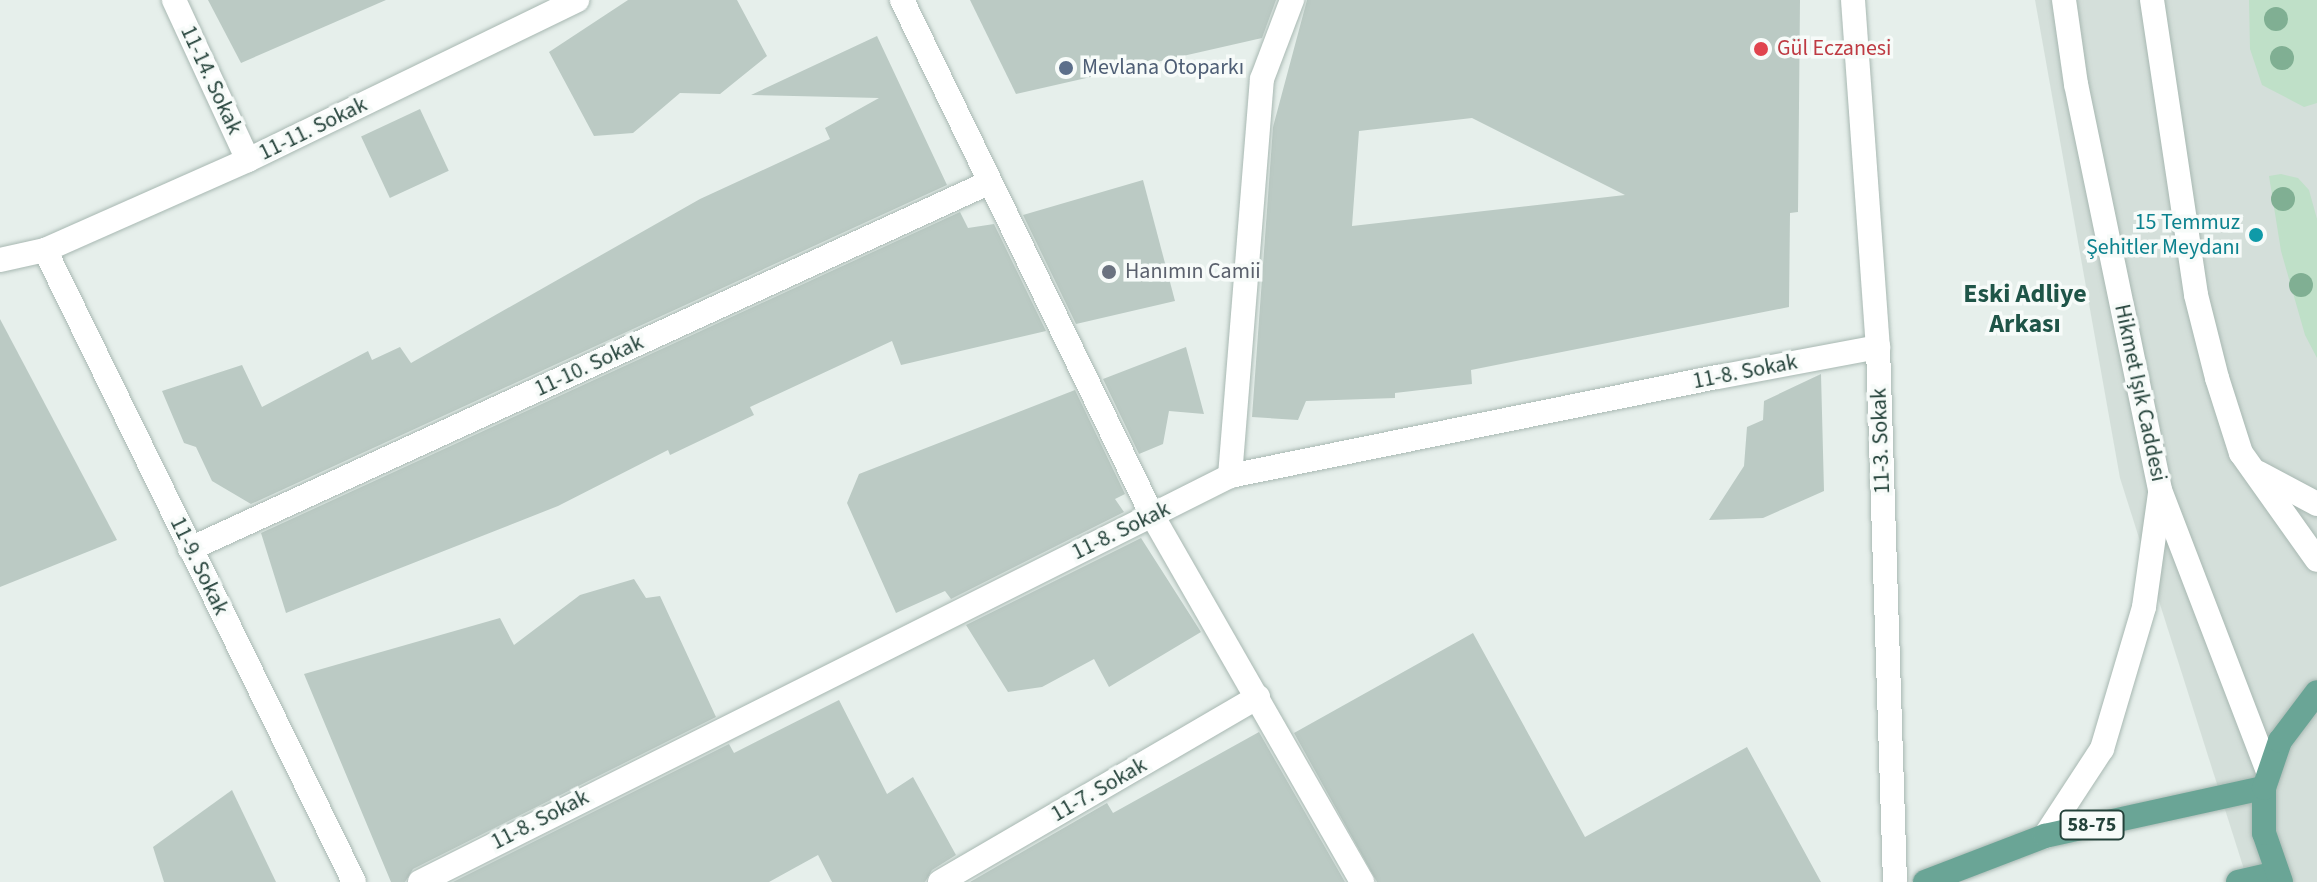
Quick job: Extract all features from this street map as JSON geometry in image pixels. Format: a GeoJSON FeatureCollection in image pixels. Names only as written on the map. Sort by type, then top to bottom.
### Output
{"type":"FeatureCollection","features":[{"type":"Feature","properties":{"kind":"main road"},"geometry":{"type":"LineString","coordinates":[[2238,882],[2278,877],[2264,833],[2266,780],[2284,733],[2317,692]]}},
{"type":"Feature","properties":{"kind":"main road","name":"58-75"},"geometry":{"type":"LineString","coordinates":[[1925,882],[2045,836],[2266,780]]}},
{"type":"Feature","properties":{"kind":"street","name":"11-14. Sokak"},"geometry":{"type":"LineString","coordinates":[[174,0],[248,160]]}},
{"type":"Feature","properties":{"kind":"street","name":"11-11. Sokak"},"geometry":{"type":"LineString","coordinates":[[0,260],[45,250],[248,160],[577,0]]}},
{"type":"Feature","properties":{"kind":"street"},"geometry":{"type":"LineString","coordinates":[[902,0],[988,183],[1152,515],[1362,882]]}},
{"type":"Feature","properties":{"kind":"street"},"geometry":{"type":"LineString","coordinates":[[1230,476],[1262,79],[1292,0]]}},
{"type":"Feature","properties":{"kind":"street","name":"11-3. Sokak"},"geometry":{"type":"LineString","coordinates":[[1853,0],[1878,347],[1895,882]]}},
{"type":"Feature","properties":{"kind":"street","name":"Hikmet Işık Caddesi"},"geometry":{"type":"LineString","coordinates":[[2064,0],[2076,84],[2160,490],[2266,780]]}},
{"type":"Feature","properties":{"kind":"street"},"geometry":{"type":"LineString","coordinates":[[2152,0],[2196,295],[2241,453],[2317,560]]}},
{"type":"Feature","properties":{"kind":"street","name":"11-10. Sokak"},"geometry":{"type":"LineString","coordinates":[[190,549],[988,183]]}},
{"type":"Feature","properties":{"kind":"street","name":"11-9. Sokak"},"geometry":{"type":"LineString","coordinates":[[45,250],[354,882]]}},
{"type":"Feature","properties":{"kind":"street","name":"11-8. Sokak"},"geometry":{"type":"LineString","coordinates":[[420,882],[1230,476],[1878,347]]}},
{"type":"Feature","properties":{"kind":"street"},"geometry":{"type":"LineString","coordinates":[[2253,470],[2317,504]]}},
{"type":"Feature","properties":{"kind":"street"},"geometry":{"type":"LineString","coordinates":[[2045,836],[2102,749],[2144,607],[2160,490]]}},
{"type":"Feature","properties":{"kind":"street","name":"11-7. Sokak"},"geometry":{"type":"LineString","coordinates":[[940,882],[1258,697]]}},
{"type":"Feature","properties":{"kind":"shaded area"},"geometry":{"type":"Polygon","coordinates":[[[2035,0],[2317,0],[2317,882],[2248,882],[2120,478],[2035,0]]]}},
{"type":"Feature","properties":{"kind":"green space"},"geometry":{"type":"Polygon","coordinates":[[[2249,0],[2317,0],[2317,103],[2304,107],[2262,85],[2250,49],[2249,0]]]}},
{"type":"Feature","properties":{"kind":"green space"},"geometry":{"type":"Polygon","coordinates":[[[2281,174],[2298,178],[2309,190],[2317,219],[2317,358],[2305,335],[2281,251],[2269,176],[2281,174]]]}},
{"type":"Feature","properties":{"kind":"building"},"geometry":{"type":"Polygon","coordinates":[[[208,0],[386,0],[241,63],[208,0]]]}},
{"type":"Feature","properties":{"kind":"building"},"geometry":{"type":"Polygon","coordinates":[[[628,0],[737,0],[767,56],[720,94],[680,93],[633,133],[594,136],[549,52],[628,0]]]}},
{"type":"Feature","properties":{"kind":"building","name":"Mevlana Otoparkı"},"geometry":{"type":"Polygon","coordinates":[[[970,0],[1276,0],[1262,38],[1016,94],[970,0]]]}},
{"type":"Feature","properties":{"kind":"building"},"geometry":{"type":"Polygon","coordinates":[[[1307,0],[1800,0],[1798,212],[1790,213],[1789,307],[1471,370],[1472,384],[1395,393],[1395,398],[1306,401],[1298,420],[1252,417],[1273,127],[1307,0]],[[1472,118],[1359,131],[1352,226],[1625,195],[1472,118]]]}},
{"type":"Feature","properties":{"kind":"building"},"geometry":{"type":"Polygon","coordinates":[[[877,36],[947,185],[251,504],[212,481],[196,447],[184,443],[162,391],[242,365],[262,407],[368,351],[372,360],[400,347],[411,363],[700,199],[830,139],[825,128],[879,98],[751,95],[877,36]]]}},
{"type":"Feature","properties":{"kind":"building"},"geometry":{"type":"Polygon","coordinates":[[[420,109],[449,171],[390,198],[361,136],[420,109]]]}},
{"type":"Feature","properties":{"kind":"building"},"geometry":{"type":"Polygon","coordinates":[[[1143,180],[1175,301],[1076,324],[1023,215],[1143,180]]]}},
{"type":"Feature","properties":{"kind":"building"},"geometry":{"type":"Polygon","coordinates":[[[960,212],[968,228],[994,224],[1046,331],[901,365],[892,341],[750,407],[754,415],[670,455],[668,450],[558,506],[286,613],[261,533],[960,212]]]}},
{"type":"Feature","properties":{"kind":"building"},"geometry":{"type":"Polygon","coordinates":[[[0,319],[117,540],[0,587],[0,319]]]}},
{"type":"Feature","properties":{"kind":"building"},"geometry":{"type":"Polygon","coordinates":[[[1186,347],[1204,414],[1169,411],[1163,444],[1139,454],[1103,379],[1186,347]]]}},
{"type":"Feature","properties":{"kind":"building"},"geometry":{"type":"Polygon","coordinates":[[[1821,374],[1824,491],[1763,518],[1709,520],[1744,466],[1747,427],[1763,420],[1764,401],[1821,374]]]}},
{"type":"Feature","properties":{"kind":"building"},"geometry":{"type":"Polygon","coordinates":[[[1075,390],[1125,494],[1115,499],[1124,512],[951,599],[945,591],[896,613],[847,503],[859,474],[1075,390]]]}},
{"type":"Feature","properties":{"kind":"building"},"geometry":{"type":"Polygon","coordinates":[[[1141,538],[1201,632],[1109,687],[1094,659],[1042,687],[1008,692],[966,625],[1141,538]]]}},
{"type":"Feature","properties":{"kind":"building"},"geometry":{"type":"Polygon","coordinates":[[[634,579],[646,598],[660,596],[716,717],[413,869],[405,882],[391,882],[304,674],[500,618],[514,645],[580,595],[634,579]]]}},
{"type":"Feature","properties":{"kind":"building"},"geometry":{"type":"Polygon","coordinates":[[[1473,633],[1585,837],[1747,747],[1821,882],[1377,882],[1294,733],[1473,633]]]}},
{"type":"Feature","properties":{"kind":"building"},"geometry":{"type":"Polygon","coordinates":[[[839,700],[887,794],[913,777],[956,855],[932,870],[925,882],[832,882],[818,855],[769,882],[453,882],[729,744],[734,753],[839,700]]]}},
{"type":"Feature","properties":{"kind":"building"},"geometry":{"type":"Polygon","coordinates":[[[1259,732],[1345,882],[970,882],[1107,803],[1113,813],[1259,732]]]}},
{"type":"Feature","properties":{"kind":"building"},"geometry":{"type":"Polygon","coordinates":[[[232,790],[276,882],[164,882],[153,847],[232,790]]]}},
{"type":"Feature","properties":{"kind":"place","name":"Gül Eczanesi"},"geometry":{"type":"Point","coordinates":[1761,49]}},
{"type":"Feature","properties":{"kind":"place","name":"Mevlana Otoparkı"},"geometry":{"type":"Point","coordinates":[1066,68]}},
{"type":"Feature","properties":{"kind":"place","name":"15 Temmuz Şehitler Meydanı"},"geometry":{"type":"Point","coordinates":[2256,235]}},
{"type":"Feature","properties":{"kind":"place","name":"Hanımın Camii"},"geometry":{"type":"Point","coordinates":[1109,272]}},
{"type":"Feature","properties":{"kind":"district","name":"Eski Adliye Arkası"},"geometry":{"type":"Point","coordinates":[2025,309]}}]}
